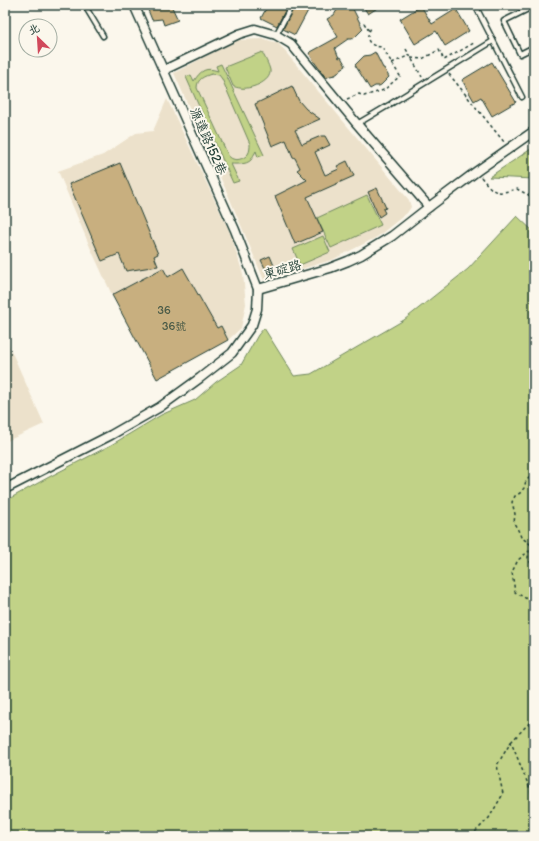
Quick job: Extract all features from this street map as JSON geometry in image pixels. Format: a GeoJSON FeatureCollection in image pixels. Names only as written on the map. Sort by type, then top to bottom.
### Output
{"type":"FeatureCollection","features":[{"type":"Feature","properties":{"kind":"street","name":"源遠路152巷"},"geometry":{"type":"LineString","coordinates":[[134,5],[235,230],[258,289]]}},
{"type":"Feature","properties":{"kind":"street"},"geometry":{"type":"LineString","coordinates":[[164,70],[238,34],[255,29],[276,35],[291,44],[357,124],[429,207]]}},
{"type":"Feature","properties":{"kind":"street","name":"東碇路"},"geometry":{"type":"LineString","coordinates":[[5,489],[111,435],[160,407],[232,353],[252,325],[257,309],[258,289],[330,268],[361,254],[392,236],[477,171],[534,131]]}},
{"type":"Feature","properties":{"kind":"lane"},"geometry":{"type":"LineString","coordinates":[[86,5],[102,36]]}},
{"type":"Feature","properties":{"kind":"lane"},"geometry":{"type":"LineString","coordinates":[[276,35],[292,5]]}},
{"type":"Feature","properties":{"kind":"lane"},"geometry":{"type":"LineString","coordinates":[[476,5],[522,97]]}},
{"type":"Feature","properties":{"kind":"lane"},"geometry":{"type":"LineString","coordinates":[[534,6],[504,21],[520,54],[534,47]]}},
{"type":"Feature","properties":{"kind":"lane"},"geometry":{"type":"LineString","coordinates":[[357,124],[494,41]]}},
{"type":"Feature","properties":{"kind":"path"},"geometry":{"type":"LineString","coordinates":[[364,23],[369,31]]}},
{"type":"Feature","properties":{"kind":"path"},"geometry":{"type":"LineString","coordinates":[[346,100],[359,94],[364,96],[384,90],[400,76],[382,48],[370,44],[368,34],[370,28]]}},
{"type":"Feature","properties":{"kind":"path"},"geometry":{"type":"LineString","coordinates":[[411,58],[422,59],[439,50],[444,60],[474,43]]}},
{"type":"Feature","properties":{"kind":"path"},"geometry":{"type":"LineString","coordinates":[[406,49],[425,83]]}},
{"type":"Feature","properties":{"kind":"path"},"geometry":{"type":"LineString","coordinates":[[392,63],[410,55]]}},
{"type":"Feature","properties":{"kind":"path"},"geometry":{"type":"LineString","coordinates":[[446,70],[509,148]]}},
{"type":"Feature","properties":{"kind":"path"},"geometry":{"type":"LineString","coordinates":[[477,171],[490,188],[500,193],[517,189],[534,198]]}},
{"type":"Feature","properties":{"kind":"path"},"geometry":{"type":"LineString","coordinates":[[534,473],[526,481],[524,488],[515,496],[512,502],[515,514],[514,523],[521,537],[534,548],[518,560],[512,572],[515,592],[527,598],[534,608]]}},
{"type":"Feature","properties":{"kind":"path"},"geometry":{"type":"LineString","coordinates":[[529,552],[528,558],[534,569]]}},
{"type":"Feature","properties":{"kind":"path"},"geometry":{"type":"LineString","coordinates":[[471,836],[489,818],[503,794],[497,765],[511,742],[534,718]]}},
{"type":"Feature","properties":{"kind":"path"},"geometry":{"type":"LineString","coordinates":[[511,742],[534,799]]}},
{"type":"Feature","properties":{"kind":"shaded area"},"geometry":{"type":"Polygon","coordinates":[[[264,39],[278,43],[409,200],[411,207],[407,213],[377,237],[332,260],[264,280],[174,73],[239,40],[264,39]]]}},
{"type":"Feature","properties":{"kind":"shaded area"},"geometry":{"type":"Polygon","coordinates":[[[167,99],[231,235],[243,274],[246,304],[241,328],[228,340],[221,326],[217,328],[183,268],[168,277],[162,268],[112,295],[58,171],[103,155],[136,133],[153,131],[167,99]]]}},
{"type":"Feature","properties":{"kind":"shaded area"},"geometry":{"type":"Polygon","coordinates":[[[5,337],[44,424],[5,442],[5,337]]]}},
{"type":"Feature","properties":{"kind":"green space"},"geometry":{"type":"Polygon","coordinates":[[[262,52],[270,70],[270,74],[267,78],[259,84],[249,88],[239,88],[233,86],[225,67],[262,52]]]}},
{"type":"Feature","properties":{"kind":"green space"},"geometry":{"type":"Polygon","coordinates":[[[221,64],[264,155],[258,157],[256,151],[249,162],[231,164],[239,181],[233,183],[186,77],[191,75],[194,81],[204,70],[210,69],[218,71],[216,66],[221,64]],[[212,74],[204,77],[198,82],[197,88],[228,155],[235,160],[243,158],[248,154],[250,144],[219,75],[212,74]]]}},
{"type":"Feature","properties":{"kind":"green space"},"geometry":{"type":"Polygon","coordinates":[[[534,147],[534,179],[489,177],[534,147]]]}},
{"type":"Feature","properties":{"kind":"green space"},"geometry":{"type":"Polygon","coordinates":[[[367,195],[381,225],[331,248],[317,218],[367,195]]]}},
{"type":"Feature","properties":{"kind":"green space"},"geometry":{"type":"Polygon","coordinates":[[[517,216],[534,232],[534,836],[5,836],[5,501],[111,445],[161,415],[195,400],[216,382],[241,365],[258,335],[264,328],[294,376],[311,374],[404,320],[468,269],[517,216]]]}},
{"type":"Feature","properties":{"kind":"green space"},"geometry":{"type":"Polygon","coordinates":[[[323,236],[330,252],[300,265],[293,249],[323,236]]]}},
{"type":"Feature","properties":{"kind":"building"},"geometry":{"type":"Polygon","coordinates":[[[146,5],[171,5],[178,20],[164,25],[162,19],[152,20],[146,5]]]}},
{"type":"Feature","properties":{"kind":"building"},"geometry":{"type":"Polygon","coordinates":[[[268,5],[288,5],[277,26],[261,18],[268,5]]]}},
{"type":"Feature","properties":{"kind":"building"},"geometry":{"type":"Polygon","coordinates":[[[295,5],[311,5],[295,35],[283,29],[295,5]]]}},
{"type":"Feature","properties":{"kind":"building"},"geometry":{"type":"Polygon","coordinates":[[[351,5],[363,29],[355,37],[348,39],[335,48],[339,58],[341,57],[346,66],[335,75],[326,78],[309,53],[338,37],[327,19],[334,15],[337,10],[351,5]]]}},
{"type":"Feature","properties":{"kind":"building"},"geometry":{"type":"Polygon","coordinates":[[[362,5],[382,5],[368,14],[362,5]]]}},
{"type":"Feature","properties":{"kind":"building"},"geometry":{"type":"Polygon","coordinates":[[[421,6],[432,24],[456,9],[469,31],[445,46],[436,31],[415,44],[400,19],[421,6]]]}},
{"type":"Feature","properties":{"kind":"building"},"geometry":{"type":"Polygon","coordinates":[[[375,52],[389,77],[381,85],[370,89],[355,65],[364,56],[375,52]]]}},
{"type":"Feature","properties":{"kind":"building"},"geometry":{"type":"Polygon","coordinates":[[[492,62],[516,102],[492,116],[481,97],[474,101],[462,80],[492,62]]]}},
{"type":"Feature","properties":{"kind":"building"},"geometry":{"type":"Polygon","coordinates":[[[292,86],[299,101],[306,109],[320,119],[295,130],[302,144],[321,136],[325,136],[330,145],[315,152],[325,175],[339,169],[337,166],[347,161],[354,176],[307,197],[323,232],[295,244],[275,196],[307,180],[297,170],[300,168],[293,157],[286,140],[272,146],[255,104],[292,86]]]}},
{"type":"Feature","properties":{"kind":"building"},"geometry":{"type":"Polygon","coordinates":[[[120,163],[158,254],[154,256],[158,266],[126,271],[119,254],[102,261],[69,184],[120,163]]]}},
{"type":"Feature","properties":{"kind":"building"},"geometry":{"type":"Polygon","coordinates":[[[377,188],[386,208],[383,209],[385,213],[379,217],[368,192],[377,188]]]}},
{"type":"Feature","properties":{"kind":"building"},"geometry":{"type":"Polygon","coordinates":[[[270,256],[275,268],[267,272],[261,260],[270,256]]]}},
{"type":"Feature","properties":{"kind":"building"},"geometry":{"type":"Polygon","coordinates":[[[163,268],[168,277],[183,268],[217,328],[221,326],[228,340],[157,379],[112,295],[163,268]]]}}]}
